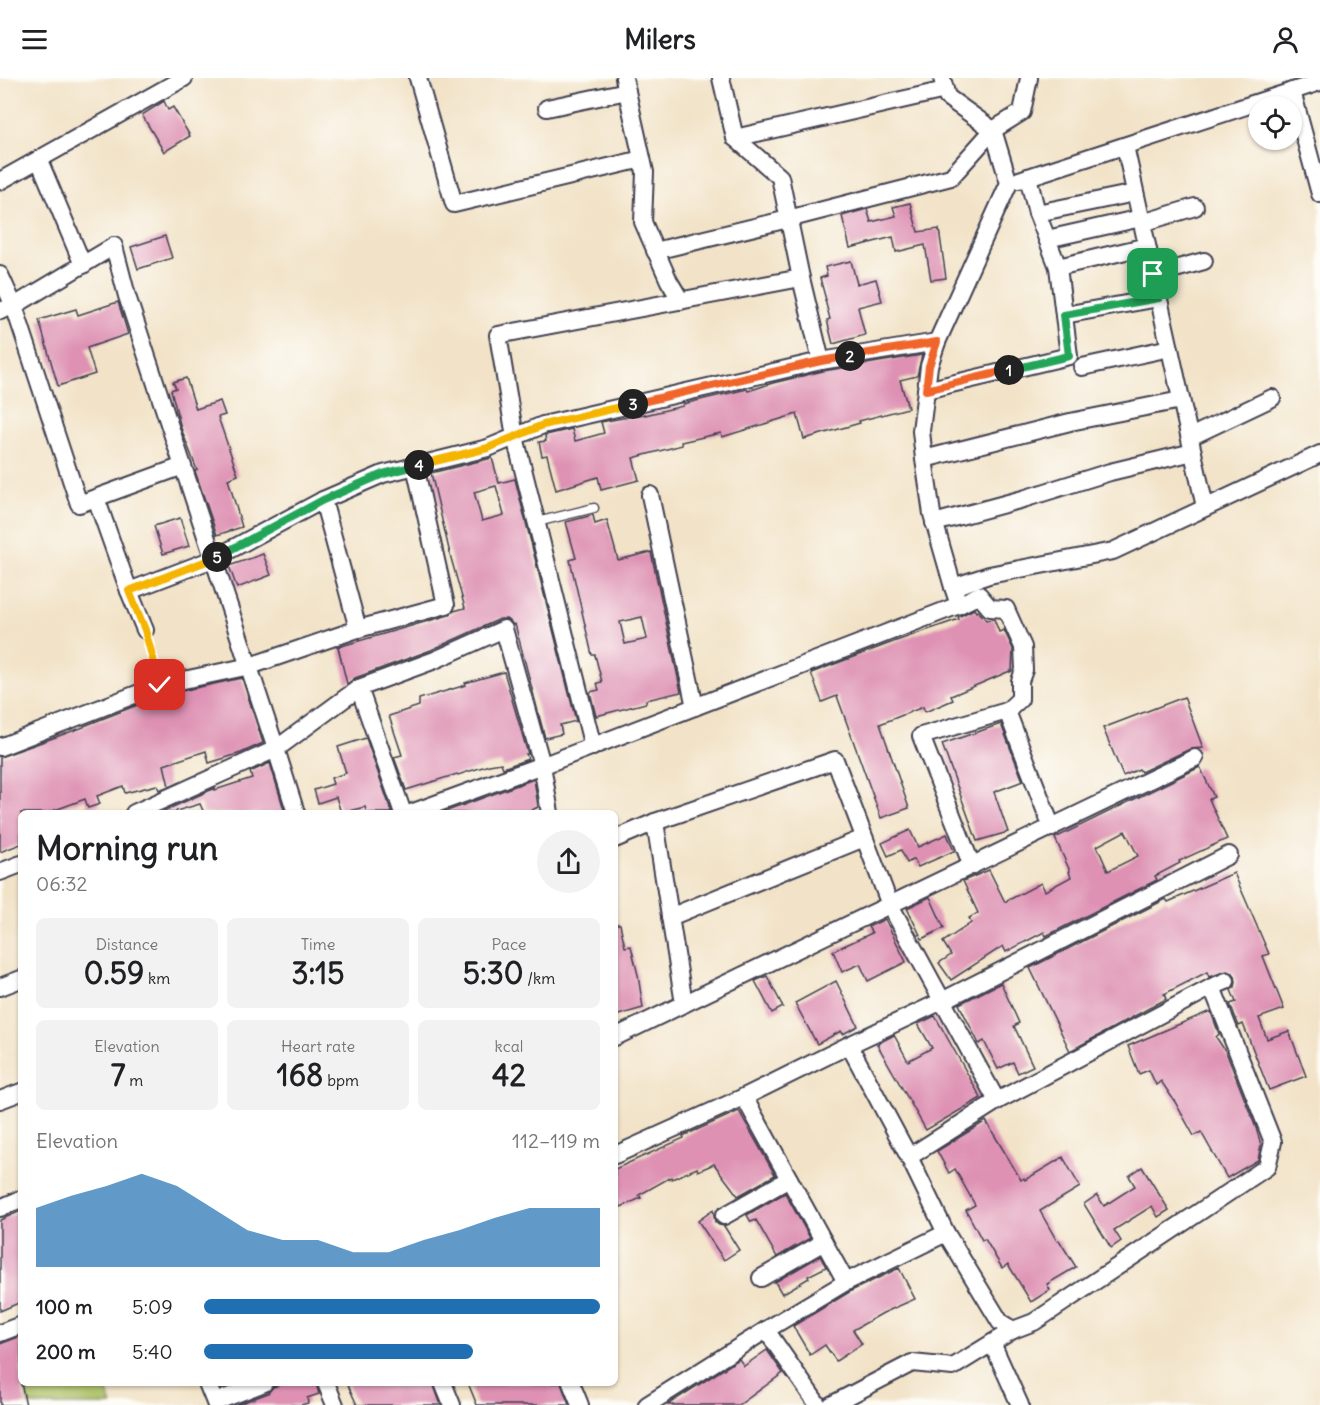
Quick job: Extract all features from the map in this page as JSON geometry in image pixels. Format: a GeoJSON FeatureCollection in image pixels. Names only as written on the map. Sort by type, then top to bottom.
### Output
{"type":"FeatureCollection","features":[{"type":"Feature","properties":{"kind":"street"},"geometry":{"type":"LineString","coordinates":[[0,181],[184,78]]}},
{"type":"Feature","properties":{"kind":"street"},"geometry":{"type":"LineString","coordinates":[[418,78],[454,204],[642,159]]}},
{"type":"Feature","properties":{"kind":"street"},"geometry":{"type":"LineString","coordinates":[[721,78],[735,138],[780,177],[821,361]]}},
{"type":"Feature","properties":{"kind":"street"},"geometry":{"type":"LineString","coordinates":[[655,250],[789,219],[951,177],[993,130],[1023,112],[1029,78]]}},
{"type":"Feature","properties":{"kind":"street"},"geometry":{"type":"LineString","coordinates":[[1010,183],[1320,82]]}},
{"type":"Feature","properties":{"kind":"street"},"geometry":{"type":"LineString","coordinates":[[547,108],[626,84],[645,172],[643,222],[669,281],[681,301]]}},
{"type":"Feature","properties":{"kind":"street"},"geometry":{"type":"LineString","coordinates":[[735,138],[945,88],[993,130],[1010,183],[937,342],[929,366],[921,431],[934,523],[959,605]]}},
{"type":"Feature","properties":{"kind":"street"},"geometry":{"type":"LineString","coordinates":[[1292,91],[1320,194]]}},
{"type":"Feature","properties":{"kind":"street"},"geometry":{"type":"LineString","coordinates":[[1125,146],[1205,507]]}},
{"type":"Feature","properties":{"kind":"street"},"geometry":{"type":"LineString","coordinates":[[39,160],[83,265]]}},
{"type":"Feature","properties":{"kind":"street"},"geometry":{"type":"LineString","coordinates":[[926,390],[1069,356],[1058,267],[1037,213],[1028,177]]}},
{"type":"Feature","properties":{"kind":"street"},"geometry":{"type":"LineString","coordinates":[[1037,213],[1135,194]]}},
{"type":"Feature","properties":{"kind":"street"},"geometry":{"type":"LineString","coordinates":[[1047,239],[1141,221],[1196,207]]}},
{"type":"Feature","properties":{"kind":"street"},"geometry":{"type":"LineString","coordinates":[[7,308],[114,246],[127,296],[295,810]]}},
{"type":"Feature","properties":{"kind":"street"},"geometry":{"type":"LineString","coordinates":[[1058,267],[1147,246]]}},
{"type":"Feature","properties":{"kind":"street"},"geometry":{"type":"LineString","coordinates":[[1153,274],[1204,261]]}},
{"type":"Feature","properties":{"kind":"street"},"geometry":{"type":"LineString","coordinates":[[0,274],[7,308],[79,504],[183,466]]}},
{"type":"Feature","properties":{"kind":"street"},"geometry":{"type":"LineString","coordinates":[[593,747],[515,437],[498,335],[801,278]]}},
{"type":"Feature","properties":{"kind":"street"},"geometry":{"type":"LineString","coordinates":[[1064,315],[1159,298]]}},
{"type":"Feature","properties":{"kind":"street"},"geometry":{"type":"LineString","coordinates":[[129,591],[213,559],[323,500],[383,474],[488,448],[543,425],[821,361],[937,342]]}},
{"type":"Feature","properties":{"kind":"street"},"geometry":{"type":"LineString","coordinates":[[1082,367],[1170,348]]}},
{"type":"Feature","properties":{"kind":"street"},"geometry":{"type":"LineString","coordinates":[[934,523],[1023,499],[1191,444],[1272,398]]}},
{"type":"Feature","properties":{"kind":"street"},"geometry":{"type":"LineString","coordinates":[[924,459],[1070,423],[1181,400]]}},
{"type":"Feature","properties":{"kind":"street"},"geometry":{"type":"LineString","coordinates":[[952,587],[989,575],[1113,552],[1320,454]]}},
{"type":"Feature","properties":{"kind":"street"},"geometry":{"type":"LineString","coordinates":[[0,747],[160,685],[249,666],[358,629],[446,605],[415,466]]}},
{"type":"Feature","properties":{"kind":"street"},"geometry":{"type":"LineString","coordinates":[[650,495],[695,707]]}},
{"type":"Feature","properties":{"kind":"street"},"geometry":{"type":"LineString","coordinates":[[96,498],[145,630]]}},
{"type":"Feature","properties":{"kind":"street"},"geometry":{"type":"LineString","coordinates":[[323,500],[358,629]]}},
{"type":"Feature","properties":{"kind":"street"},"geometry":{"type":"LineString","coordinates":[[419,810],[593,747],[959,605],[979,595],[990,608],[1006,609],[1023,647],[1024,670],[1020,681],[1020,699],[1007,711],[921,736],[972,866]]}},
{"type":"Feature","properties":{"kind":"street"},"geometry":{"type":"LineString","coordinates":[[144,810],[276,749],[359,688],[435,660],[504,629],[542,765],[550,810]]}},
{"type":"Feature","properties":{"kind":"street"},"geometry":{"type":"LineString","coordinates":[[359,688],[402,810]]}},
{"type":"Feature","properties":{"kind":"street"},"geometry":{"type":"LineString","coordinates":[[1007,711],[1052,828]]}},
{"type":"Feature","properties":{"kind":"street"},"geometry":{"type":"LineString","coordinates":[[618,1036],[1195,758]]}},
{"type":"Feature","properties":{"kind":"street"},"geometry":{"type":"LineString","coordinates":[[618,838],[655,822],[835,760],[890,905],[997,1101]]}},
{"type":"Feature","properties":{"kind":"street"},"geometry":{"type":"LineString","coordinates":[[655,822],[684,1004]]}},
{"type":"Feature","properties":{"kind":"street"},"geometry":{"type":"LineString","coordinates":[[670,917],[864,838]]}},
{"type":"Feature","properties":{"kind":"street"},"geometry":{"type":"LineString","coordinates":[[618,1154],[744,1097],[942,1001],[1229,855]]}},
{"type":"Feature","properties":{"kind":"street"},"geometry":{"type":"LineString","coordinates":[[0,872],[18,865]]}},
{"type":"Feature","properties":{"kind":"street"},"geometry":{"type":"LineString","coordinates":[[0,987],[18,980]]}},
{"type":"Feature","properties":{"kind":"street"},"geometry":{"type":"LineString","coordinates":[[831,1405],[912,1363],[953,1367],[1013,1330],[1034,1322],[1267,1167],[1273,1142],[1219,984],[997,1101],[909,1157]]}},
{"type":"Feature","properties":{"kind":"street"},"geometry":{"type":"LineString","coordinates":[[849,1045],[909,1157],[946,1233],[1000,1322],[1013,1330]]}},
{"type":"Feature","properties":{"kind":"street"},"geometry":{"type":"LineString","coordinates":[[0,1100],[18,1093]]}},
{"type":"Feature","properties":{"kind":"street"},"geometry":{"type":"LineString","coordinates":[[744,1097],[846,1282]]}},
{"type":"Feature","properties":{"kind":"street"},"geometry":{"type":"LineString","coordinates":[[724,1216],[789,1179]]}},
{"type":"Feature","properties":{"kind":"street"},"geometry":{"type":"LineString","coordinates":[[0,1208],[18,1200]]}},
{"type":"Feature","properties":{"kind":"street"},"geometry":{"type":"LineString","coordinates":[[647,1405],[846,1282],[946,1233]]}},
{"type":"Feature","properties":{"kind":"street"},"geometry":{"type":"LineString","coordinates":[[761,1278],[824,1242]]}},
{"type":"Feature","properties":{"kind":"street"},"geometry":{"type":"LineString","coordinates":[[0,1333],[18,1325]]}},
{"type":"Feature","properties":{"kind":"street"},"geometry":{"type":"LineString","coordinates":[[766,1330],[818,1405]]}},
{"type":"Feature","properties":{"kind":"street"},"geometry":{"type":"LineString","coordinates":[[992,1343],[1020,1405]]}},
{"type":"Feature","properties":{"kind":"street"},"geometry":{"type":"LineString","coordinates":[[208,1386],[215,1404],[257,1386]]}},
{"type":"Feature","properties":{"kind":"street"},"geometry":{"type":"LineString","coordinates":[[327,1386],[335,1405]]}},
{"type":"Feature","properties":{"kind":"street"},"geometry":{"type":"LineString","coordinates":[[444,1386],[452,1405]]}},
{"type":"Feature","properties":{"kind":"street"},"geometry":{"type":"LineString","coordinates":[[572,1386],[580,1405]]}},
{"type":"Feature","properties":{"kind":"lane"},"geometry":{"type":"LineString","coordinates":[[537,522],[594,508]]}},
{"type":"Feature","properties":{"kind":"path"},"geometry":{"type":"LineString","coordinates":[[145,630],[160,685]]}},
{"type":"Feature","properties":{"kind":"green space"},"geometry":{"type":"Polygon","coordinates":[[[25,1386],[104,1386],[112,1405],[29,1405],[25,1386]]]}},
{"type":"Feature","properties":{"kind":"building"},"geometry":{"type":"Polygon","coordinates":[[[164,101],[168,110],[173,107],[190,136],[164,152],[142,115],[164,101]]]}},
{"type":"Feature","properties":{"kind":"building"},"geometry":{"type":"Polygon","coordinates":[[[910,203],[918,232],[939,229],[946,278],[931,280],[925,245],[896,252],[893,237],[850,248],[842,216],[867,209],[871,222],[896,216],[893,207],[910,203]]]}},
{"type":"Feature","properties":{"kind":"building"},"geometry":{"type":"Polygon","coordinates":[[[165,236],[172,258],[138,269],[131,247],[165,236]]]}},
{"type":"Feature","properties":{"kind":"building"},"geometry":{"type":"Polygon","coordinates":[[[851,261],[857,284],[876,279],[882,301],[858,307],[865,335],[833,344],[827,320],[830,319],[820,278],[827,276],[825,267],[851,261]]]}},
{"type":"Feature","properties":{"kind":"building"},"geometry":{"type":"Polygon","coordinates":[[[118,302],[128,334],[87,348],[95,374],[58,386],[39,320],[76,309],[78,315],[118,302]]]}},
{"type":"Feature","properties":{"kind":"building"},"geometry":{"type":"Polygon","coordinates":[[[922,355],[917,376],[900,380],[908,408],[804,439],[797,414],[722,437],[721,433],[681,442],[682,445],[633,458],[639,480],[601,490],[598,477],[556,490],[547,455],[542,456],[539,442],[546,441],[546,435],[572,429],[575,441],[604,433],[601,422],[645,415],[823,371],[922,355]]]}},
{"type":"Feature","properties":{"kind":"building"},"geometry":{"type":"Polygon","coordinates":[[[186,378],[196,409],[220,401],[225,415],[218,417],[238,475],[228,479],[242,527],[217,535],[181,428],[171,390],[176,388],[173,382],[186,378]]]}},
{"type":"Feature","properties":{"kind":"building"},"geometry":{"type":"Polygon","coordinates":[[[492,458],[499,483],[515,479],[576,721],[560,725],[562,734],[545,738],[515,624],[513,625],[506,619],[500,619],[431,650],[355,678],[347,684],[338,647],[449,615],[465,608],[431,473],[492,458]],[[496,486],[474,492],[482,521],[504,515],[496,486]]]}},
{"type":"Feature","properties":{"kind":"building"},"geometry":{"type":"Polygon","coordinates":[[[593,515],[595,524],[607,520],[618,560],[651,552],[681,692],[646,700],[646,703],[596,716],[590,692],[599,690],[597,683],[602,682],[595,655],[592,655],[570,560],[576,558],[566,522],[593,515]],[[642,617],[620,622],[625,644],[647,639],[642,617]]]}},
{"type":"Feature","properties":{"kind":"building"},"geometry":{"type":"Polygon","coordinates":[[[180,518],[189,546],[163,554],[154,526],[180,518]]]}},
{"type":"Feature","properties":{"kind":"building"},"geometry":{"type":"Polygon","coordinates":[[[263,554],[271,575],[237,588],[229,566],[263,554]]]}},
{"type":"Feature","properties":{"kind":"building"},"geometry":{"type":"Polygon","coordinates":[[[974,609],[986,620],[994,619],[999,632],[1004,630],[1013,649],[1012,671],[951,696],[953,700],[925,712],[923,707],[880,724],[909,808],[881,818],[837,696],[822,702],[811,673],[959,619],[958,617],[974,609]]]}},
{"type":"Feature","properties":{"kind":"building"},"geometry":{"type":"Polygon","coordinates":[[[504,672],[528,759],[503,768],[501,763],[489,765],[406,790],[394,757],[402,755],[389,716],[419,706],[419,699],[504,672]]]}},
{"type":"Feature","properties":{"kind":"building"},"geometry":{"type":"Polygon","coordinates":[[[242,678],[263,743],[209,763],[206,751],[164,765],[169,786],[159,790],[157,785],[125,793],[123,786],[97,796],[100,804],[88,808],[85,799],[55,810],[18,810],[18,845],[0,852],[0,757],[84,727],[163,695],[242,678]]]}},
{"type":"Feature","properties":{"kind":"building"},"geometry":{"type":"Polygon","coordinates":[[[1184,697],[1203,748],[1190,749],[1141,772],[1139,769],[1123,776],[1103,728],[1184,697]]]}},
{"type":"Feature","properties":{"kind":"building"},"geometry":{"type":"Polygon","coordinates":[[[1001,724],[1023,781],[994,792],[1008,832],[977,841],[942,744],[1001,724]]]}},
{"type":"Feature","properties":{"kind":"building"},"geometry":{"type":"Polygon","coordinates":[[[366,738],[391,810],[366,810],[365,807],[340,810],[336,797],[318,803],[314,790],[333,784],[331,778],[346,773],[338,747],[366,738]]]}},
{"type":"Feature","properties":{"kind":"building"},"geometry":{"type":"Polygon","coordinates":[[[270,763],[284,810],[203,810],[200,804],[179,810],[166,810],[215,788],[215,790],[252,778],[250,772],[270,763]]]}},
{"type":"Feature","properties":{"kind":"building"},"geometry":{"type":"Polygon","coordinates":[[[1200,767],[1214,797],[1209,799],[1227,839],[1179,861],[1180,863],[1155,876],[1157,880],[1046,936],[1044,932],[1006,952],[1003,946],[951,980],[939,963],[951,955],[943,942],[971,923],[969,918],[978,913],[963,881],[989,870],[1005,902],[1041,883],[1045,891],[1071,877],[1055,838],[1200,767]],[[1125,831],[1097,846],[1108,871],[1138,856],[1125,831]]]}},
{"type":"Feature","properties":{"kind":"building"},"geometry":{"type":"Polygon","coordinates":[[[534,779],[538,807],[532,810],[450,810],[534,779]]]}},
{"type":"Feature","properties":{"kind":"building"},"geometry":{"type":"Polygon","coordinates":[[[910,830],[918,847],[947,834],[954,851],[918,867],[914,859],[907,863],[901,850],[888,856],[882,843],[910,830]]]}},
{"type":"Feature","properties":{"kind":"building"},"geometry":{"type":"Polygon","coordinates":[[[1234,873],[1269,954],[1263,956],[1284,1009],[1259,1018],[1267,1039],[1289,1031],[1306,1076],[1269,1090],[1243,1024],[1239,1026],[1230,1004],[1236,1002],[1231,990],[1235,987],[1236,982],[1233,973],[1227,971],[1209,977],[1207,972],[1164,994],[1166,999],[1070,1051],[1030,968],[1166,899],[1168,902],[1234,873]]]}},
{"type":"Feature","properties":{"kind":"building"},"geometry":{"type":"Polygon","coordinates":[[[930,897],[944,928],[922,939],[907,908],[930,897]]]}},
{"type":"Feature","properties":{"kind":"building"},"geometry":{"type":"Polygon","coordinates":[[[885,919],[906,962],[868,981],[860,964],[842,972],[833,951],[872,933],[868,927],[885,919]]]}},
{"type":"Feature","properties":{"kind":"building"},"geometry":{"type":"Polygon","coordinates":[[[618,924],[620,924],[625,947],[631,946],[643,1008],[618,1015],[618,924]]]}},
{"type":"Feature","properties":{"kind":"building"},"geometry":{"type":"Polygon","coordinates":[[[767,976],[783,1007],[772,1013],[755,981],[767,976]]]}},
{"type":"Feature","properties":{"kind":"building"},"geometry":{"type":"Polygon","coordinates":[[[836,981],[858,1026],[843,1034],[841,1031],[817,1044],[795,1003],[836,981]]]}},
{"type":"Feature","properties":{"kind":"building"},"geometry":{"type":"Polygon","coordinates":[[[1001,983],[1019,1023],[1014,1026],[1033,1066],[1018,1073],[1013,1062],[998,1069],[984,1041],[979,1044],[959,1004],[1001,983]]]}},
{"type":"Feature","properties":{"kind":"building"},"geometry":{"type":"Polygon","coordinates":[[[1211,1012],[1219,1034],[1216,1037],[1226,1052],[1261,1145],[1258,1160],[1227,1178],[1201,1132],[1194,1136],[1161,1081],[1156,1085],[1149,1070],[1139,1074],[1128,1046],[1211,1012]]]}},
{"type":"Feature","properties":{"kind":"building"},"geometry":{"type":"Polygon","coordinates":[[[935,1016],[981,1098],[926,1130],[877,1044],[894,1035],[908,1061],[932,1048],[918,1024],[935,1016]]]}},
{"type":"Feature","properties":{"kind":"building"},"geometry":{"type":"Polygon","coordinates":[[[739,1111],[775,1175],[738,1196],[714,1164],[698,1171],[697,1168],[672,1179],[671,1177],[639,1195],[641,1198],[621,1207],[618,1200],[618,1168],[684,1138],[683,1136],[739,1111]]]}},
{"type":"Feature","properties":{"kind":"building"},"geometry":{"type":"Polygon","coordinates":[[[986,1121],[1021,1180],[1024,1178],[1025,1180],[1063,1157],[1080,1187],[1040,1211],[1057,1241],[1059,1240],[1076,1267],[1047,1284],[1050,1290],[1031,1302],[1008,1264],[1002,1268],[985,1239],[982,1240],[966,1210],[975,1205],[955,1169],[949,1173],[937,1151],[986,1121]]]}},
{"type":"Feature","properties":{"kind":"building"},"geometry":{"type":"Polygon","coordinates":[[[1142,1167],[1169,1210],[1158,1217],[1152,1206],[1114,1230],[1121,1241],[1111,1248],[1084,1204],[1097,1195],[1104,1206],[1135,1186],[1129,1176],[1142,1167]]]}},
{"type":"Feature","properties":{"kind":"building"},"geometry":{"type":"Polygon","coordinates":[[[785,1193],[810,1238],[777,1257],[756,1220],[751,1222],[747,1215],[785,1193]]]}},
{"type":"Feature","properties":{"kind":"building"},"geometry":{"type":"Polygon","coordinates":[[[713,1210],[715,1222],[724,1226],[739,1250],[724,1260],[698,1221],[713,1210]]]}},
{"type":"Feature","properties":{"kind":"building"},"geometry":{"type":"Polygon","coordinates":[[[18,1212],[18,1248],[16,1248],[18,1252],[18,1303],[0,1311],[0,1220],[18,1212]]]}},
{"type":"Feature","properties":{"kind":"building"},"geometry":{"type":"Polygon","coordinates":[[[820,1256],[826,1267],[782,1294],[775,1282],[820,1256]]]}},
{"type":"Feature","properties":{"kind":"building"},"geometry":{"type":"Polygon","coordinates":[[[899,1268],[915,1299],[853,1330],[862,1344],[836,1361],[825,1345],[810,1355],[793,1326],[851,1291],[899,1268]]]}},
{"type":"Feature","properties":{"kind":"building"},"geometry":{"type":"Polygon","coordinates":[[[18,1337],[18,1386],[22,1386],[26,1405],[0,1405],[0,1344],[18,1337]]]}},
{"type":"Feature","properties":{"kind":"building"},"geometry":{"type":"Polygon","coordinates":[[[767,1350],[783,1373],[739,1405],[667,1405],[739,1359],[744,1366],[767,1350]]]}},
{"type":"Feature","properties":{"kind":"building"},"geometry":{"type":"Polygon","coordinates":[[[317,1386],[319,1394],[307,1398],[308,1403],[301,1405],[236,1405],[268,1393],[273,1387],[317,1386]]]}},
{"type":"Feature","properties":{"kind":"building"},"geometry":{"type":"Polygon","coordinates":[[[348,1386],[434,1386],[441,1405],[357,1405],[348,1386]]]}},
{"type":"Feature","properties":{"kind":"building"},"geometry":{"type":"Polygon","coordinates":[[[469,1386],[562,1386],[569,1405],[477,1405],[469,1386]]]}},
{"type":"Feature","properties":{"kind":"route"},"geometry":{"type":"LineString","coordinates":[[160,685],[145,630],[129,591],[213,559],[323,500],[383,474],[488,448],[543,425],[821,361],[937,342],[929,366],[926,390],[1069,356],[1064,315],[1159,298],[1153,274]]}}]}
